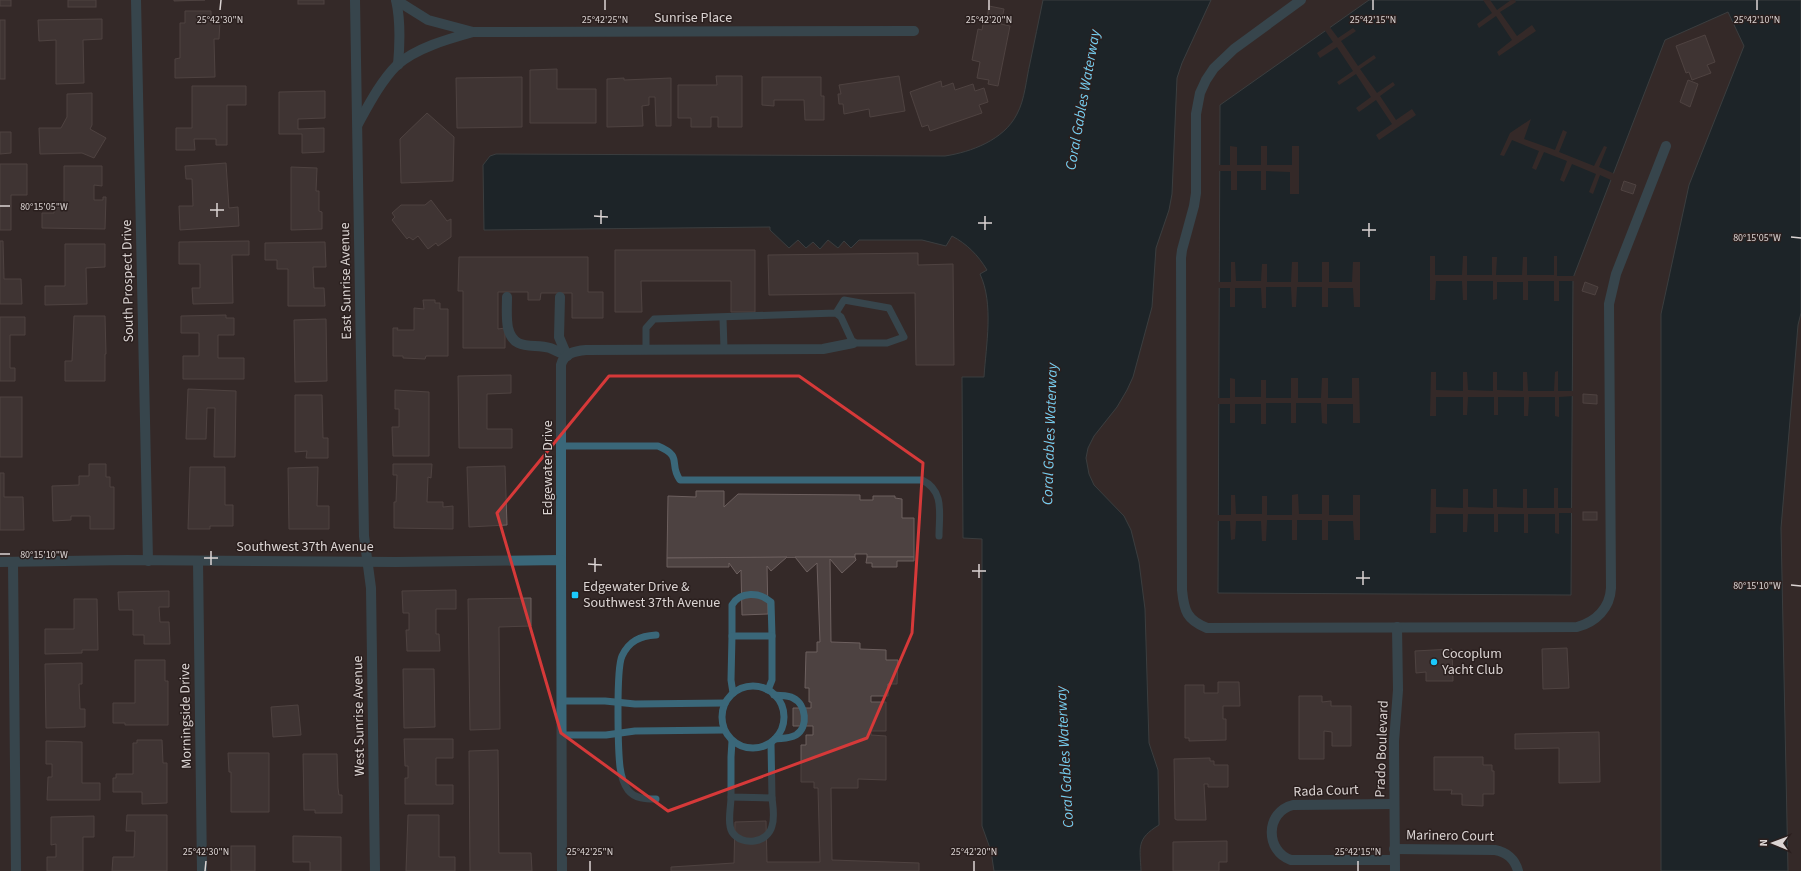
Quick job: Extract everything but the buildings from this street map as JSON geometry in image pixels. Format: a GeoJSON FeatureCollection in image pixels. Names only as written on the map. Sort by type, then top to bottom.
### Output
{"type":"FeatureCollection","features":[{"type":"Feature","properties":{"kind":"street","name":"South Prospect Drive"},"geometry":{"type":"LineString","coordinates":[[136,0],[148,560]]}},
{"type":"Feature","properties":{"kind":"street","name":"East Sunrise Avenue"},"geometry":{"type":"LineString","coordinates":[[355,0],[364,536],[368,562]]}},
{"type":"Feature","properties":{"kind":"street","name":"Sunrise Place"},"geometry":{"type":"LineString","coordinates":[[396,0],[428,20],[473,32],[914,31]]}},
{"type":"Feature","properties":{"kind":"street"},"geometry":{"type":"LineString","coordinates":[[396,0],[399,14],[400,34],[398,65]]}},
{"type":"Feature","properties":{"kind":"street"},"geometry":{"type":"LineString","coordinates":[[1301,0],[1223,58],[1206,80],[1198,104],[1196,193],[1192,216],[1182,250],[1183,601],[1190,618],[1207,628],[1577,627],[1594,620],[1602,612],[1611,595],[1609,304],[1616,274],[1666,146]]}},
{"type":"Feature","properties":{"kind":"street","name":"Sunrise Place"},"geometry":{"type":"LineString","coordinates":[[357,125],[377,92],[398,65],[432,45],[473,32]]}},
{"type":"Feature","properties":{"kind":"street"},"geometry":{"type":"LineString","coordinates":[[507,297],[508,327],[511,336],[517,343],[549,348],[567,356]]}},
{"type":"Feature","properties":{"kind":"street"},"geometry":{"type":"LineString","coordinates":[[560,297],[559,337],[567,356]]}},
{"type":"Feature","properties":{"kind":"street"},"geometry":{"type":"LineString","coordinates":[[567,356],[573,352],[579,351],[646,349],[823,349],[853,343]]}},
{"type":"Feature","properties":{"kind":"street","name":"Edgewater Drive"},"geometry":{"type":"LineString","coordinates":[[562,871],[561,365],[567,356]]}},
{"type":"Feature","properties":{"kind":"street","name":"Southwest 37th Avenue"},"geometry":{"type":"LineString","coordinates":[[0,562],[148,560],[368,562],[561,560]]}},
{"type":"Feature","properties":{"kind":"street","name":"Morningside Drive"},"geometry":{"type":"LineString","coordinates":[[198,561],[202,871]]}},
{"type":"Feature","properties":{"kind":"street"},"geometry":{"type":"LineString","coordinates":[[13,562],[16,871]]}},
{"type":"Feature","properties":{"kind":"street","name":"West Sunrise Avenue"},"geometry":{"type":"LineString","coordinates":[[368,562],[371,588],[375,871]]}},
{"type":"Feature","properties":{"kind":"street","name":"Prado Boulevard"},"geometry":{"type":"LineString","coordinates":[[1395,871],[1394,741],[1398,690],[1397,627]]}},
{"type":"Feature","properties":{"kind":"street","name":"Rada Court"},"geometry":{"type":"LineString","coordinates":[[1394,804],[1292,804],[1278,814],[1272,826],[1272,840],[1277,852],[1291,860],[1394,860]]}},
{"type":"Feature","properties":{"kind":"street","name":"Marinero Court"},"geometry":{"type":"LineString","coordinates":[[1394,849],[1495,850],[1507,854],[1517,866],[1518,871]]}},
{"type":"Feature","properties":{"kind":"lane"},"geometry":{"type":"LineString","coordinates":[[646,349],[646,328],[654,319],[836,314],[841,317],[853,343],[887,343],[904,337],[889,308],[844,300],[836,314]]}},
{"type":"Feature","properties":{"kind":"lane"},"geometry":{"type":"LineString","coordinates":[[723,318],[724,349]]}},
{"type":"Feature","properties":{"kind":"lane"},"geometry":{"type":"LineString","coordinates":[[562,446],[658,446],[670,451],[674,457],[677,476],[680,480],[922,480],[934,488],[938,495],[939,536]]}},
{"type":"Feature","properties":{"kind":"lane"},"geometry":{"type":"LineString","coordinates":[[733,693],[731,680],[732,605],[740,597],[752,594],[765,597],[771,602],[772,680],[768,690]]}},
{"type":"Feature","properties":{"kind":"lane"},"geometry":{"type":"LineString","coordinates":[[656,635],[638,638],[631,643],[621,658],[619,703],[620,768],[625,785],[633,795],[640,798],[656,799]]}},
{"type":"Feature","properties":{"kind":"lane"},"geometry":{"type":"LineString","coordinates":[[732,636],[772,636]]}},
{"type":"Feature","properties":{"kind":"lane"},"geometry":{"type":"LineString","coordinates":[[732,741],[730,757],[730,821],[732,831],[741,839],[748,841],[762,838],[770,831],[773,824],[773,741],[782,726],[784,718],[783,710],[774,695],[768,690],[752,686],[743,688],[733,693],[724,703],[722,713],[722,724],[724,730],[732,741],[741,747],[751,749],[761,748],[773,741],[789,738],[797,734],[804,724],[801,706],[797,701],[792,697],[774,695]]}},
{"type":"Feature","properties":{"kind":"lane"},"geometry":{"type":"LineString","coordinates":[[561,701],[605,701],[619,703],[724,703]]}},
{"type":"Feature","properties":{"kind":"lane"},"geometry":{"type":"LineString","coordinates":[[561,735],[606,735],[620,733],[724,730]]}},
{"type":"Feature","properties":{"kind":"lane"},"geometry":{"type":"LineString","coordinates":[[731,798],[772,798]]}},
{"type":"Feature","properties":{"kind":"highlighted area"},"geometry":{"type":"Polygon","coordinates":[[[609,376],[799,376],[923,463],[912,633],[867,738],[668,811],[561,733],[497,513],[609,376]]]}},
{"type":"Feature","properties":{"kind":"water","name":"Coral Gables Waterway"},"geometry":{"type":"Polygon","coordinates":[[[1043,0],[1211,0],[1182,63],[1177,78],[1172,194],[1169,210],[1156,248],[1152,307],[1133,377],[1117,407],[1094,436],[1088,448],[1086,458],[1089,474],[1094,485],[1124,516],[1131,530],[1139,562],[1145,609],[1149,743],[1158,770],[1159,825],[1146,835],[1141,844],[1141,871],[994,871],[991,851],[982,826],[982,539],[963,538],[962,377],[984,377],[988,325],[987,298],[980,274],[987,270],[972,250],[952,236],[946,246],[922,240],[859,240],[851,248],[844,241],[838,248],[828,240],[820,249],[813,242],[806,248],[798,240],[789,248],[770,230],[770,227],[484,230],[483,165],[490,156],[496,154],[945,156],[976,148],[995,138],[1004,131],[1020,108],[1043,0]]]}},
{"type":"Feature","properties":{"kind":"water"},"geometry":{"type":"Polygon","coordinates":[[[1369,0],[1801,0],[1801,313],[1798,325],[1781,528],[1788,871],[1661,871],[1661,314],[1689,185],[1744,46],[1728,12],[1665,40],[1573,278],[1571,595],[1218,593],[1220,105],[1369,0]]]}},
{"type":"Feature","properties":{"kind":"pier"},"geometry":{"type":"Polygon","coordinates":[[[1483,0],[1490,0],[1497,10],[1511,0],[1515,0],[1516,2],[1500,12],[1517,36],[1532,25],[1536,31],[1499,56],[1497,52],[1512,40],[1496,16],[1479,28],[1477,24],[1492,13],[1483,0]]]}},
{"type":"Feature","properties":{"kind":"pier"},"geometry":{"type":"Polygon","coordinates":[[[1329,26],[1338,38],[1353,28],[1356,31],[1341,41],[1358,66],[1374,55],[1376,58],[1360,69],[1377,93],[1393,82],[1395,85],[1380,96],[1396,120],[1412,109],[1416,115],[1379,140],[1376,135],[1392,124],[1376,100],[1359,112],[1356,108],[1371,97],[1356,74],[1339,85],[1337,82],[1353,71],[1337,47],[1320,58],[1317,53],[1333,42],[1324,29],[1329,26]]]}},
{"type":"Feature","properties":{"kind":"pier"},"geometry":{"type":"Polygon","coordinates":[[[1531,119],[1524,139],[1555,150],[1563,130],[1567,132],[1559,152],[1594,166],[1604,146],[1607,147],[1599,167],[1615,174],[1613,181],[1600,175],[1593,194],[1589,192],[1596,174],[1572,164],[1564,182],[1560,180],[1567,161],[1544,152],[1536,170],[1532,168],[1539,151],[1512,140],[1504,156],[1500,155],[1510,133],[1531,119]]]}},
{"type":"Feature","properties":{"kind":"pier"},"geometry":{"type":"Polygon","coordinates":[[[1230,146],[1237,147],[1237,165],[1261,165],[1261,146],[1267,146],[1267,165],[1292,165],[1292,146],[1299,146],[1299,194],[1290,194],[1290,172],[1266,171],[1266,190],[1261,190],[1261,171],[1237,171],[1237,190],[1231,190],[1231,171],[1217,171],[1217,165],[1230,165],[1230,146]]]}},
{"type":"Feature","properties":{"kind":"pier"},"geometry":{"type":"Polygon","coordinates":[[[1430,256],[1435,256],[1435,275],[1462,275],[1463,256],[1467,256],[1467,275],[1492,275],[1492,257],[1497,257],[1496,275],[1522,275],[1523,257],[1527,257],[1527,275],[1554,275],[1554,256],[1557,256],[1557,276],[1576,276],[1575,281],[1559,281],[1559,301],[1554,301],[1554,281],[1528,281],[1528,300],[1523,300],[1523,282],[1497,282],[1497,299],[1493,300],[1493,281],[1467,281],[1467,300],[1463,300],[1462,281],[1436,281],[1435,300],[1430,300],[1430,256]]]}},
{"type":"Feature","properties":{"kind":"pier"},"geometry":{"type":"Polygon","coordinates":[[[1231,262],[1235,262],[1236,281],[1261,281],[1262,264],[1267,264],[1267,282],[1291,282],[1292,262],[1298,262],[1298,282],[1322,282],[1322,262],[1329,262],[1329,282],[1352,282],[1353,262],[1360,262],[1360,307],[1354,307],[1353,288],[1328,288],[1328,307],[1322,307],[1322,287],[1297,287],[1296,307],[1292,307],[1291,287],[1266,287],[1266,308],[1262,308],[1261,288],[1235,288],[1235,307],[1230,307],[1230,288],[1217,288],[1217,282],[1231,282],[1231,262]]]}},
{"type":"Feature","properties":{"kind":"pier"},"geometry":{"type":"Polygon","coordinates":[[[1558,371],[1558,391],[1574,391],[1574,396],[1559,397],[1559,417],[1555,416],[1555,397],[1529,397],[1528,416],[1524,416],[1524,397],[1498,397],[1498,415],[1494,415],[1494,397],[1468,397],[1467,415],[1463,415],[1463,397],[1436,397],[1436,416],[1430,416],[1431,372],[1436,372],[1436,390],[1463,391],[1463,372],[1467,372],[1468,390],[1493,391],[1493,372],[1497,372],[1497,390],[1523,391],[1523,372],[1527,372],[1528,391],[1554,391],[1555,372],[1558,371]]]}},
{"type":"Feature","properties":{"kind":"pier"},"geometry":{"type":"Polygon","coordinates":[[[1230,378],[1235,379],[1235,397],[1261,397],[1261,380],[1266,380],[1266,398],[1291,398],[1291,378],[1298,378],[1298,398],[1321,398],[1322,378],[1328,378],[1328,398],[1352,398],[1352,378],[1359,378],[1360,423],[1353,423],[1353,404],[1327,404],[1327,424],[1322,423],[1321,403],[1296,403],[1296,423],[1291,423],[1291,403],[1266,403],[1266,424],[1261,424],[1261,404],[1235,404],[1235,423],[1230,423],[1230,404],[1216,404],[1216,398],[1230,398],[1230,378]]]}},
{"type":"Feature","properties":{"kind":"pier"},"geometry":{"type":"Polygon","coordinates":[[[1554,488],[1558,488],[1558,508],[1574,508],[1574,513],[1559,513],[1559,534],[1555,533],[1555,514],[1528,514],[1528,533],[1524,533],[1524,514],[1498,514],[1498,532],[1494,532],[1494,514],[1468,514],[1467,532],[1463,532],[1463,514],[1436,514],[1436,533],[1430,533],[1431,489],[1436,489],[1436,507],[1463,508],[1463,489],[1468,489],[1468,507],[1493,508],[1493,489],[1497,489],[1497,507],[1523,508],[1523,489],[1527,489],[1527,508],[1554,508],[1554,488]]]}},
{"type":"Feature","properties":{"kind":"pier"},"geometry":{"type":"Polygon","coordinates":[[[1298,494],[1299,514],[1322,514],[1322,495],[1329,495],[1329,515],[1353,515],[1353,495],[1360,495],[1360,540],[1354,540],[1353,521],[1328,521],[1328,540],[1322,540],[1322,520],[1297,520],[1297,540],[1292,540],[1292,520],[1267,520],[1266,541],[1262,541],[1261,521],[1236,521],[1235,539],[1231,540],[1230,521],[1216,521],[1216,515],[1231,515],[1231,495],[1235,495],[1236,514],[1262,514],[1262,496],[1267,496],[1267,515],[1292,515],[1292,495],[1298,494]]]}},
{"type":"Feature","properties":{"kind":"place","name":"Edgewater Drive & Southwest 37th Avenue"},"geometry":{"type":"Point","coordinates":[575,595]}},
{"type":"Feature","properties":{"kind":"place","name":"Cocoplum Yacht Club"},"geometry":{"type":"Point","coordinates":[1434,662]}}]}
